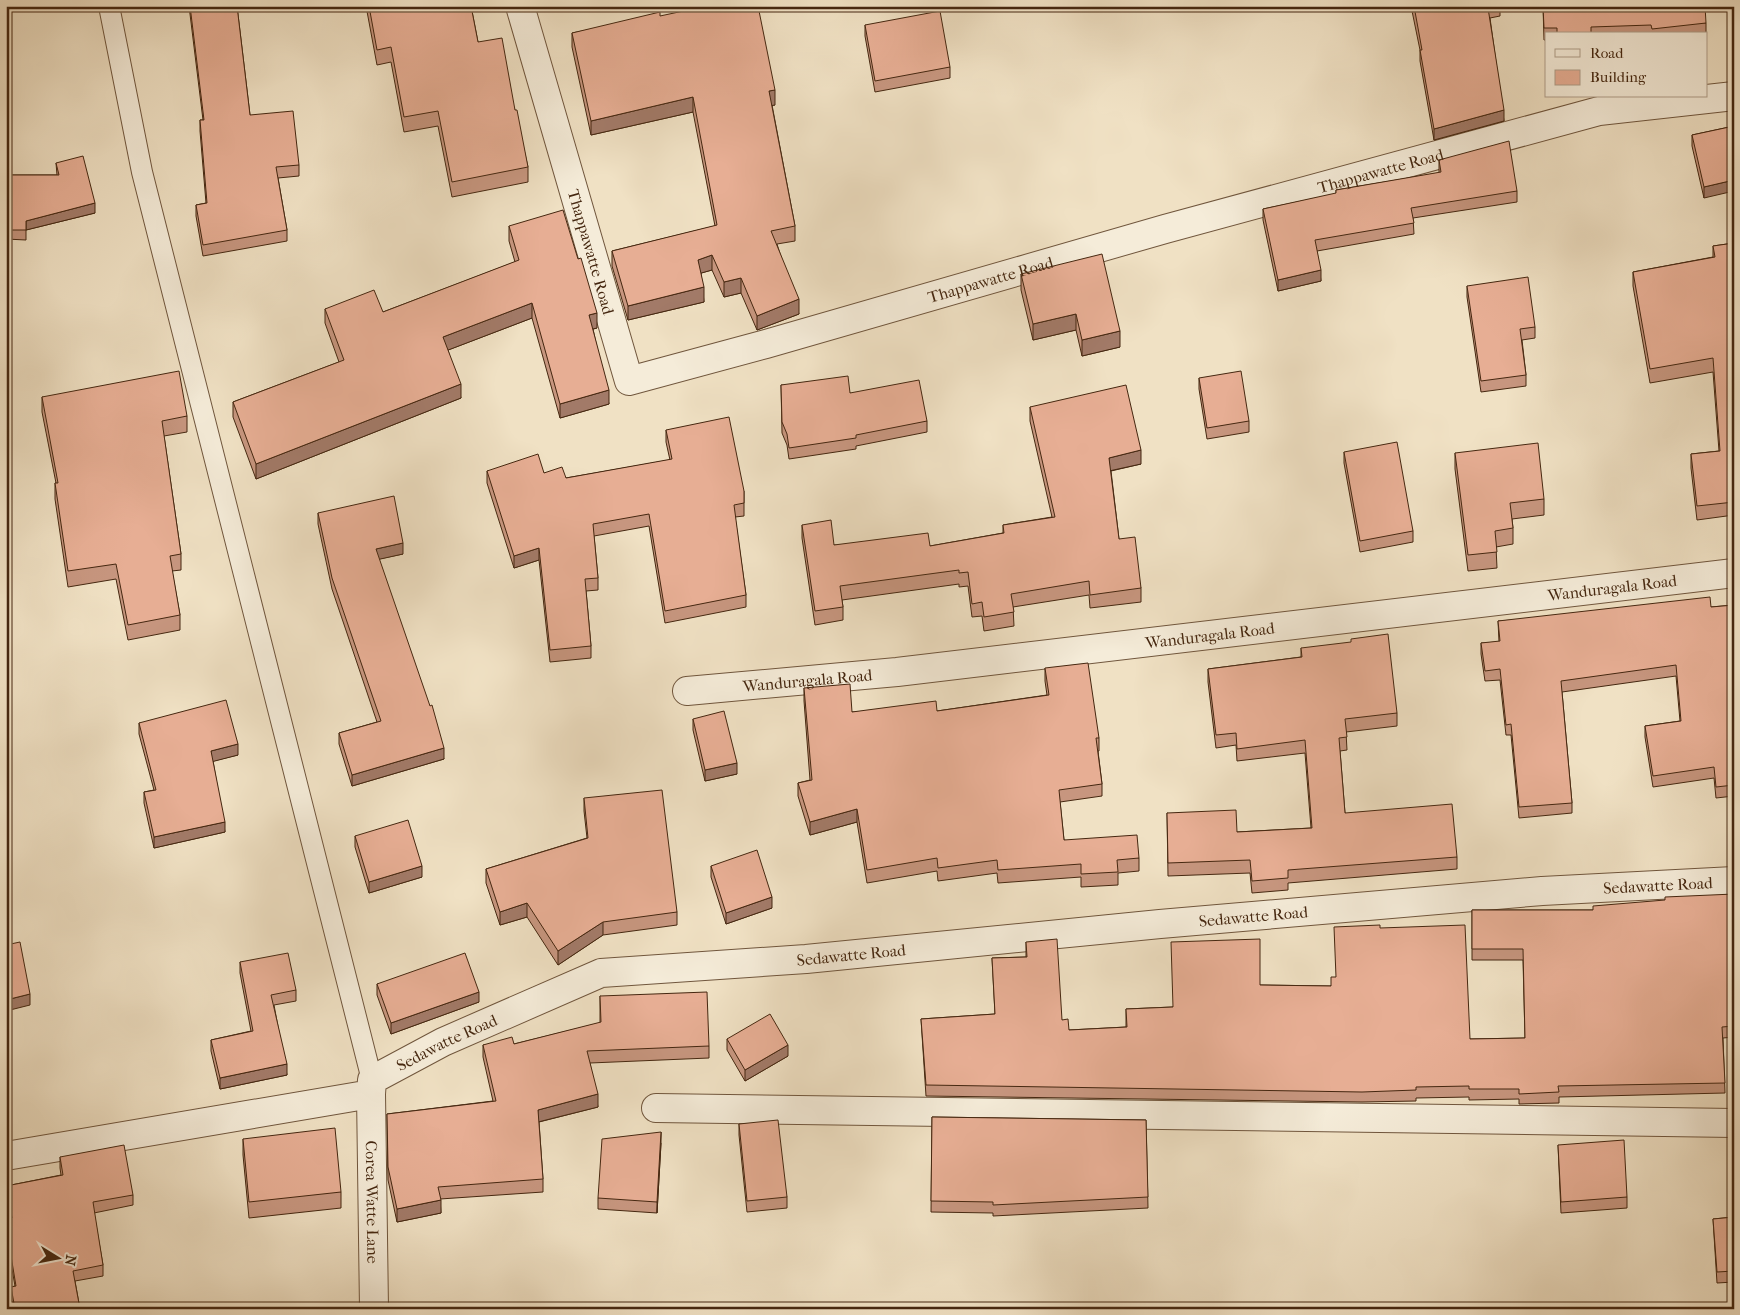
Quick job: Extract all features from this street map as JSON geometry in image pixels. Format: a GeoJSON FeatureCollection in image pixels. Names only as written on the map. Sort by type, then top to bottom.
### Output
{"type":"FeatureCollection","features":[{"type":"Feature","properties":{"kind":"street","name":"Thappawatte Road"},"geometry":{"type":"LineString","coordinates":[[520,6],[629,381],[766,344],[1165,229],[1599,111],[1734,96]]}},
{"type":"Feature","properties":{"kind":"street","name":"Wanduragala Road"},"geometry":{"type":"LineString","coordinates":[[687,691],[897,672],[1734,573]]}},
{"type":"Feature","properties":{"kind":"street","name":"Sedawatte Road"},"geometry":{"type":"LineString","coordinates":[[6,1156],[371,1087],[443,1042],[601,973],[806,959],[1150,925],[1532,892],[1734,881]]}},
{"type":"Feature","properties":{"kind":"street","name":"Corea Watte Lane"},"geometry":{"type":"LineString","coordinates":[[371,1087],[374,1309]]}},
{"type":"Feature","properties":{"kind":"street"},"geometry":{"type":"LineString","coordinates":[[656,1108],[1734,1123]]}},
{"type":"Feature","properties":{"kind":"lane"},"geometry":{"type":"LineString","coordinates":[[109,6],[142,172],[371,1087]]}},
{"type":"Feature","properties":{"kind":"building"},"geometry":{"type":"Polygon","coordinates":[[[190,6],[237,6],[250,115],[293,111],[299,165],[276,167],[287,230],[203,245],[196,205],[207,203],[200,120],[204,120],[190,6]]]}},
{"type":"Feature","properties":{"kind":"building"},"geometry":{"type":"Polygon","coordinates":[[[369,6],[471,6],[478,42],[502,38],[528,167],[452,182],[438,111],[404,117],[391,47],[377,50],[369,6]]]}},
{"type":"Feature","properties":{"kind":"building"},"geometry":{"type":"Polygon","coordinates":[[[707,6],[758,6],[775,90],[769,91],[795,226],[771,231],[799,299],[757,316],[741,278],[724,282],[712,255],[698,260],[704,287],[628,306],[612,251],[717,225],[693,97],[591,121],[572,33],[660,12],[660,16],[707,6]]]}},
{"type":"Feature","properties":{"kind":"building"},"geometry":{"type":"Polygon","coordinates":[[[1414,6],[1496,6],[1488,8],[1504,110],[1434,129],[1414,6]]]}},
{"type":"Feature","properties":{"kind":"building"},"geometry":{"type":"Polygon","coordinates":[[[1543,6],[1705,6],[1706,23],[1652,29],[1651,25],[1591,27],[1591,32],[1557,32],[1557,28],[1544,28],[1543,6]]]}},
{"type":"Feature","properties":{"kind":"building"},"geometry":{"type":"Polygon","coordinates":[[[940,11],[950,67],[875,81],[865,25],[940,11]]]}},
{"type":"Feature","properties":{"kind":"building"},"geometry":{"type":"Polygon","coordinates":[[[1734,126],[1734,180],[1704,187],[1692,135],[1734,126]]]}},
{"type":"Feature","properties":{"kind":"building"},"geometry":{"type":"Polygon","coordinates":[[[1509,141],[1517,191],[1411,208],[1414,223],[1315,240],[1321,270],[1278,280],[1263,209],[1336,193],[1336,190],[1441,172],[1439,160],[1509,141]]]}},
{"type":"Feature","properties":{"kind":"building"},"geometry":{"type":"Polygon","coordinates":[[[83,156],[95,203],[26,221],[26,230],[6,230],[6,175],[59,175],[56,163],[83,156]]]}},
{"type":"Feature","properties":{"kind":"building"},"geometry":{"type":"Polygon","coordinates":[[[563,210],[578,259],[581,258],[597,313],[589,315],[609,390],[560,404],[532,303],[443,337],[461,384],[256,464],[233,402],[344,360],[325,309],[374,290],[383,312],[519,260],[509,226],[563,210]]]}},
{"type":"Feature","properties":{"kind":"building"},"geometry":{"type":"Polygon","coordinates":[[[1734,243],[1734,502],[1697,506],[1691,454],[1720,451],[1713,358],[1650,369],[1633,272],[1715,257],[1713,246],[1734,243]]]}},
{"type":"Feature","properties":{"kind":"building"},"geometry":{"type":"Polygon","coordinates":[[[1102,254],[1120,331],[1082,340],[1076,314],[1033,324],[1021,274],[1102,254]]]}},
{"type":"Feature","properties":{"kind":"building"},"geometry":{"type":"Polygon","coordinates":[[[1528,277],[1535,327],[1520,329],[1526,375],[1481,381],[1467,286],[1528,277]]]}},
{"type":"Feature","properties":{"kind":"building"},"geometry":{"type":"Polygon","coordinates":[[[179,371],[187,416],[162,421],[181,554],[170,556],[180,615],[128,625],[116,564],[68,571],[55,483],[58,483],[42,397],[179,371]]]}},
{"type":"Feature","properties":{"kind":"building"},"geometry":{"type":"Polygon","coordinates":[[[1241,371],[1249,421],[1207,428],[1199,378],[1241,371]]]}},
{"type":"Feature","properties":{"kind":"building"},"geometry":{"type":"Polygon","coordinates":[[[848,376],[850,393],[919,380],[927,421],[856,435],[856,438],[789,448],[787,434],[782,422],[781,385],[848,376]]]}},
{"type":"Feature","properties":{"kind":"building"},"geometry":{"type":"Polygon","coordinates":[[[1126,385],[1141,450],[1109,458],[1119,539],[1135,537],[1141,588],[1090,595],[1089,581],[1011,594],[1014,612],[984,617],[982,602],[972,604],[968,572],[959,573],[959,570],[840,586],[843,607],[815,611],[802,525],[831,520],[834,545],[928,533],[930,546],[1004,533],[1003,525],[1055,517],[1030,407],[1126,385]]]}},
{"type":"Feature","properties":{"kind":"building"},"geometry":{"type":"Polygon","coordinates":[[[729,417],[744,491],[744,503],[734,505],[746,595],[665,611],[649,514],[593,524],[598,578],[585,579],[591,646],[550,650],[539,548],[514,556],[487,471],[538,454],[544,473],[562,467],[566,478],[672,459],[666,430],[729,417]]]}},
{"type":"Feature","properties":{"kind":"building"},"geometry":{"type":"Polygon","coordinates":[[[1397,442],[1413,531],[1360,541],[1344,452],[1397,442]]]}},
{"type":"Feature","properties":{"kind":"building"},"geometry":{"type":"Polygon","coordinates":[[[1538,443],[1544,499],[1510,503],[1513,528],[1495,531],[1497,552],[1468,555],[1455,453],[1538,443]]]}},
{"type":"Feature","properties":{"kind":"building"},"geometry":{"type":"Polygon","coordinates":[[[394,496],[403,543],[376,549],[430,706],[432,705],[444,748],[352,775],[339,733],[381,721],[332,578],[318,513],[394,496]]]}},
{"type":"Feature","properties":{"kind":"building"},"geometry":{"type":"Polygon","coordinates":[[[1710,597],[1711,607],[1734,605],[1734,785],[1716,787],[1714,767],[1653,776],[1645,726],[1681,721],[1676,665],[1561,681],[1572,803],[1519,807],[1511,724],[1506,725],[1500,669],[1485,671],[1481,643],[1500,641],[1498,621],[1710,597]]]}},
{"type":"Feature","properties":{"kind":"building"},"geometry":{"type":"Polygon","coordinates":[[[1388,634],[1397,713],[1345,719],[1347,737],[1339,738],[1345,813],[1452,804],[1457,857],[1288,870],[1288,878],[1252,881],[1250,860],[1168,863],[1167,813],[1236,810],[1237,832],[1312,828],[1305,740],[1237,749],[1236,733],[1216,735],[1208,669],[1302,657],[1301,648],[1351,642],[1351,639],[1388,634]]]}},
{"type":"Feature","properties":{"kind":"building"},"geometry":{"type":"Polygon","coordinates":[[[1088,663],[1099,738],[1096,738],[1102,784],[1059,790],[1064,840],[1137,835],[1139,858],[1117,860],[1118,872],[1081,874],[1081,864],[998,870],[997,860],[938,868],[937,858],[867,870],[857,809],[810,822],[798,783],[812,780],[804,688],[850,684],[852,712],[936,701],[937,711],[1049,695],[1045,668],[1088,663]]]}},
{"type":"Feature","properties":{"kind":"building"},"geometry":{"type":"Polygon","coordinates":[[[226,700],[238,744],[211,751],[225,822],[154,837],[144,792],[156,790],[139,723],[226,700]]]}},
{"type":"Feature","properties":{"kind":"building"},"geometry":{"type":"Polygon","coordinates":[[[724,711],[737,763],[705,770],[693,719],[724,711]]]}},
{"type":"Feature","properties":{"kind":"building"},"geometry":{"type":"Polygon","coordinates":[[[662,790],[677,912],[603,922],[558,951],[527,903],[500,912],[486,869],[588,838],[584,798],[662,790]]]}},
{"type":"Feature","properties":{"kind":"building"},"geometry":{"type":"Polygon","coordinates":[[[408,820],[422,866],[369,882],[355,836],[408,820]]]}},
{"type":"Feature","properties":{"kind":"building"},"geometry":{"type":"Polygon","coordinates":[[[757,850],[772,897],[726,913],[711,866],[757,850]]]}},
{"type":"Feature","properties":{"kind":"building"},"geometry":{"type":"Polygon","coordinates":[[[1734,894],[1734,1026],[1722,1027],[1725,1083],[1558,1086],[1559,1092],[1519,1094],[1519,1089],[1469,1089],[1469,1086],[1416,1087],[1416,1090],[1362,1092],[926,1085],[921,1019],[995,1014],[992,958],[1027,957],[1026,942],[1057,939],[1062,1020],[1068,1019],[1069,1030],[1127,1027],[1126,1009],[1173,1007],[1171,942],[1260,939],[1260,985],[1331,986],[1331,977],[1336,977],[1334,927],[1380,925],[1380,928],[1465,925],[1470,1039],[1525,1038],[1523,949],[1472,949],[1472,910],[1593,910],[1593,906],[1665,900],[1665,897],[1734,894]]]}},
{"type":"Feature","properties":{"kind":"building"},"geometry":{"type":"Polygon","coordinates":[[[20,942],[30,994],[6,1000],[6,945],[20,942]]]}},
{"type":"Feature","properties":{"kind":"building"},"geometry":{"type":"Polygon","coordinates":[[[288,953],[296,990],[271,995],[287,1064],[220,1078],[211,1040],[253,1031],[240,962],[288,953]]]}},
{"type":"Feature","properties":{"kind":"building"},"geometry":{"type":"Polygon","coordinates":[[[465,953],[479,992],[391,1023],[377,984],[465,953]]]}},
{"type":"Feature","properties":{"kind":"building"},"geometry":{"type":"Polygon","coordinates":[[[707,992],[709,1046],[587,1051],[598,1094],[538,1110],[543,1179],[438,1187],[441,1200],[397,1209],[388,1167],[387,1114],[496,1101],[483,1045],[512,1037],[514,1044],[601,1022],[600,996],[707,992]]]}},
{"type":"Feature","properties":{"kind":"building"},"geometry":{"type":"Polygon","coordinates":[[[770,1014],[788,1045],[745,1070],[727,1039],[770,1014]]]}},
{"type":"Feature","properties":{"kind":"building"},"geometry":{"type":"Polygon","coordinates":[[[932,1117],[1146,1120],[1148,1197],[993,1205],[993,1202],[931,1201],[932,1117]]]}},
{"type":"Feature","properties":{"kind":"building"},"geometry":{"type":"Polygon","coordinates":[[[778,1120],[787,1197],[747,1201],[739,1124],[778,1120]]]}},
{"type":"Feature","properties":{"kind":"building"},"geometry":{"type":"Polygon","coordinates":[[[335,1128],[341,1192],[249,1202],[243,1139],[335,1128]]]}},
{"type":"Feature","properties":{"kind":"building"},"geometry":{"type":"Polygon","coordinates":[[[661,1132],[657,1202],[598,1198],[602,1139],[661,1132]]]}},
{"type":"Feature","properties":{"kind":"building"},"geometry":{"type":"Polygon","coordinates":[[[1624,1140],[1627,1197],[1561,1202],[1558,1145],[1624,1140]]]}},
{"type":"Feature","properties":{"kind":"building"},"geometry":{"type":"Polygon","coordinates":[[[124,1145],[133,1195],[93,1202],[103,1265],[73,1271],[80,1309],[15,1309],[11,1287],[16,1286],[6,1226],[6,1219],[12,1218],[6,1186],[63,1175],[60,1157],[124,1145]]]}},
{"type":"Feature","properties":{"kind":"building"},"geometry":{"type":"Polygon","coordinates":[[[1734,1217],[1734,1271],[1717,1272],[1713,1219],[1734,1217]]]}}]}
